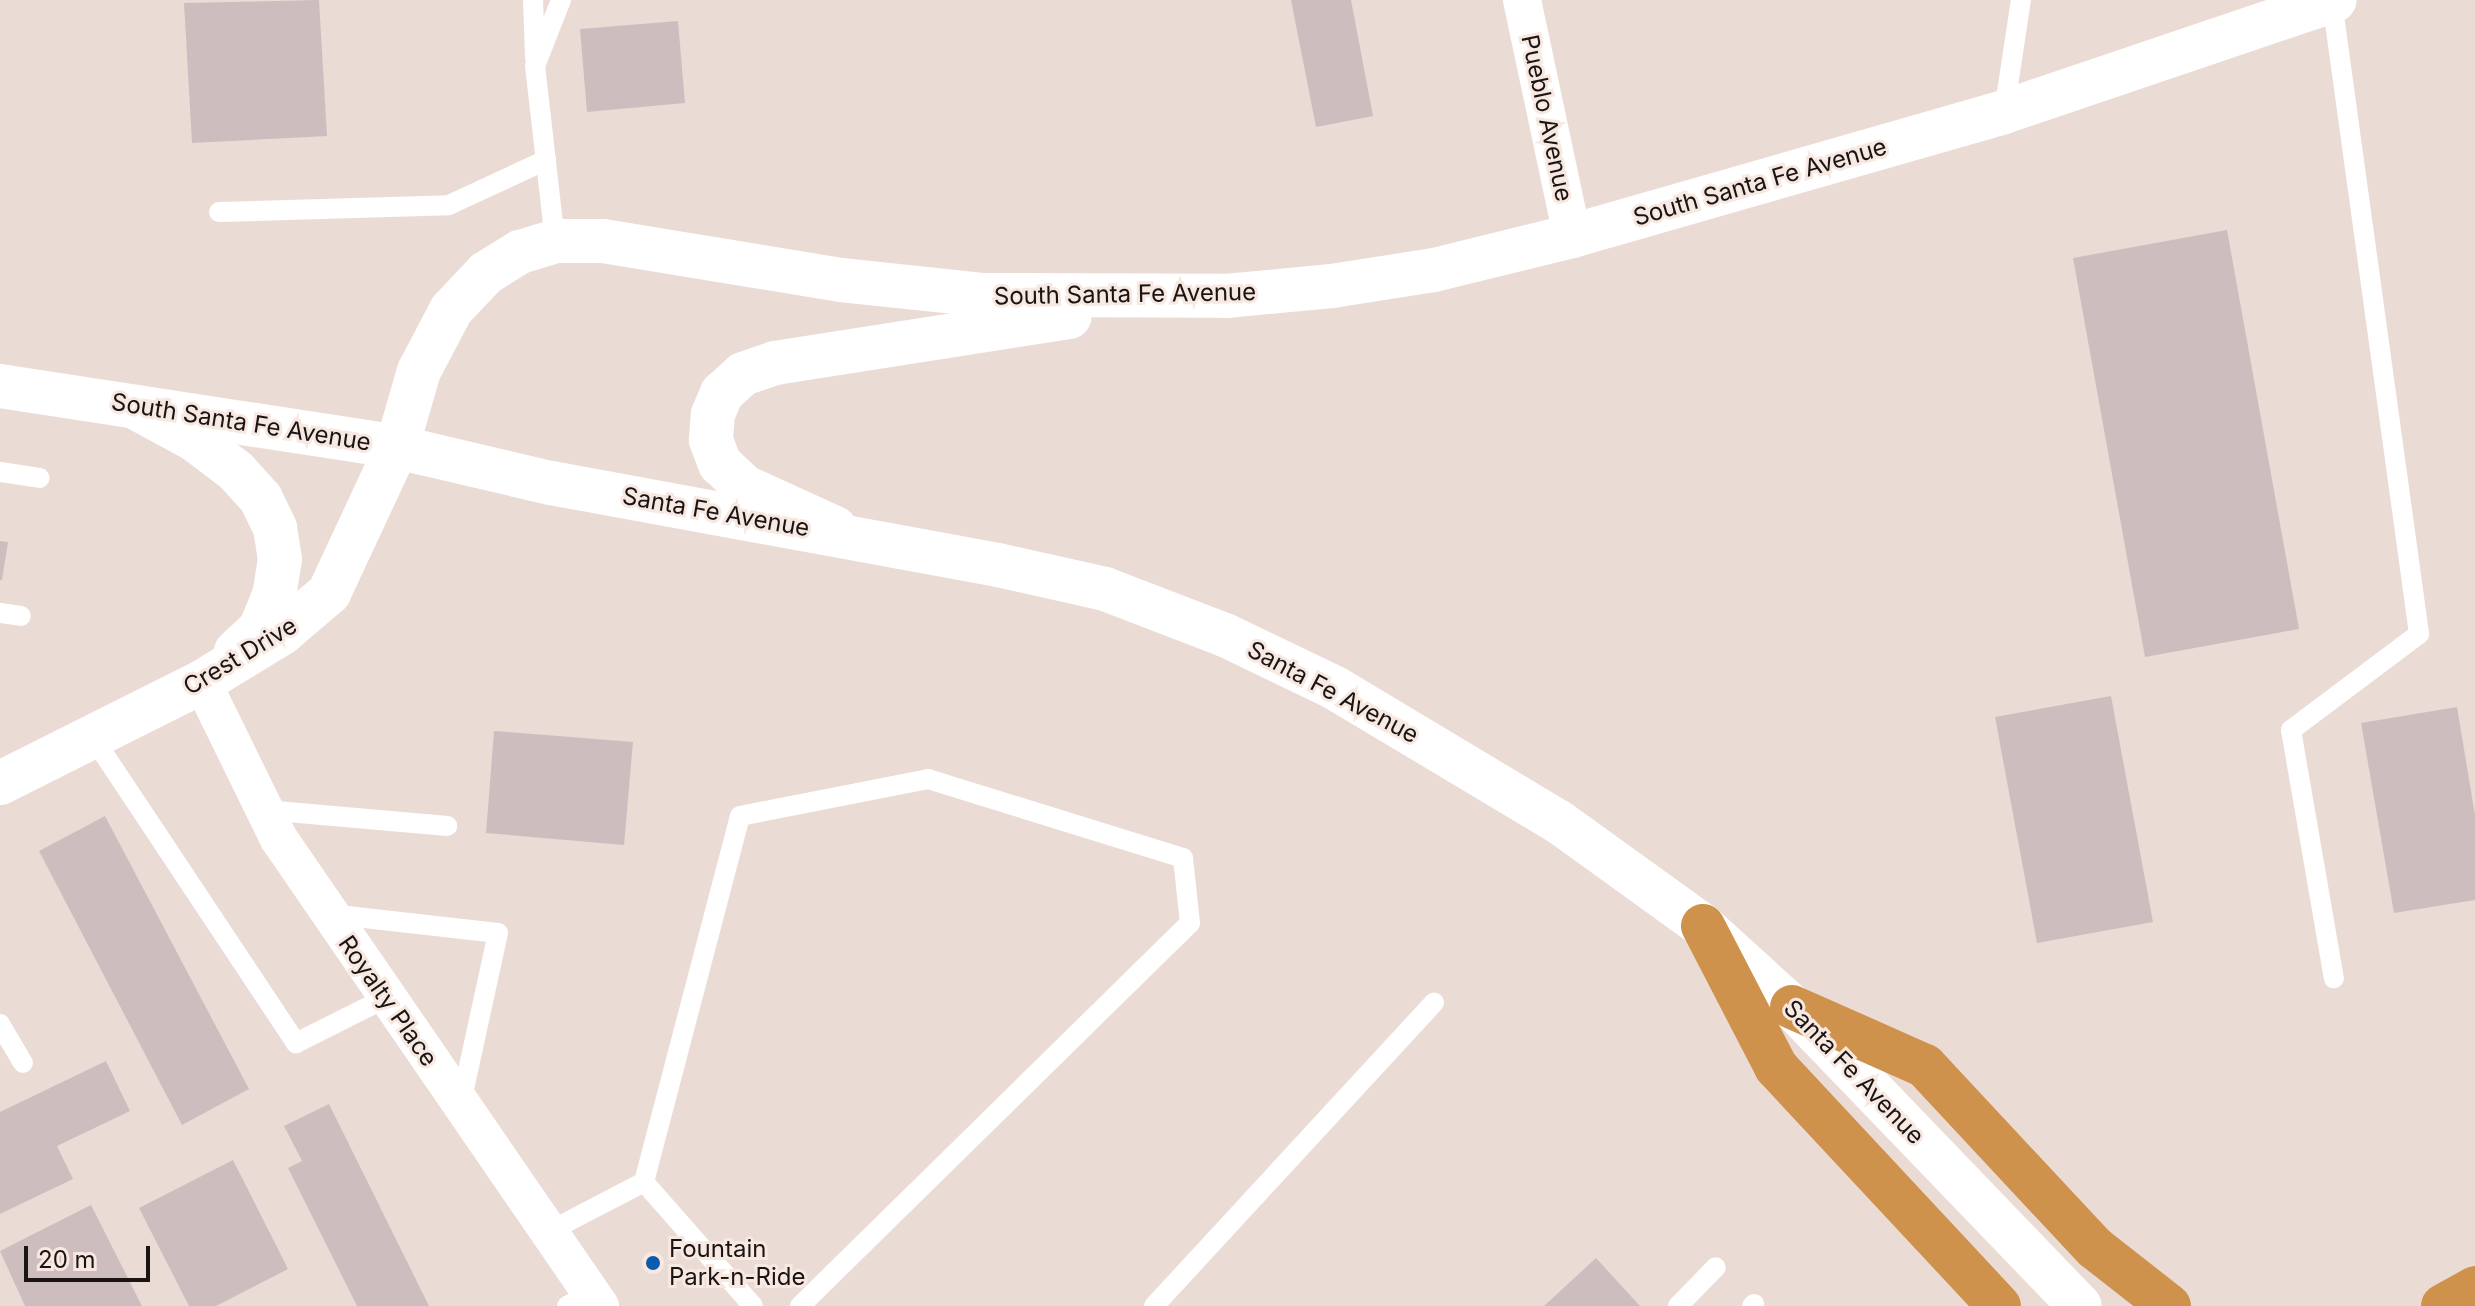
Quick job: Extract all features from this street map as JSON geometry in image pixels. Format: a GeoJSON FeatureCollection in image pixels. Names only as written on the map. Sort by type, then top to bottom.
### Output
{"type":"FeatureCollection","features":[{"type":"Feature","properties":{"kind":"highway"},"geometry":{"type":"LineString","coordinates":[[1703,926],[1776,1067],[1999,1306]]}},
{"type":"Feature","properties":{"kind":"highway"},"geometry":{"type":"LineString","coordinates":[[1792,1007],[1925,1066],[2095,1248],[2169,1306]]}},
{"type":"Feature","properties":{"kind":"highway"},"geometry":{"type":"LineString","coordinates":[[2443,1306],[2475,1288]]}},
{"type":"Feature","properties":{"kind":"highway"},"geometry":{"type":"LineString","coordinates":[[2466,1306],[2475,1299]]}},
{"type":"Feature","properties":{"kind":"street","name":"Pueblo Avenue"},"geometry":{"type":"LineString","coordinates":[[1526,1],[1572,236]]}},
{"type":"Feature","properties":{"kind":"street","name":"South Santa Fe Avenue"},"geometry":{"type":"LineString","coordinates":[[0,386],[397,447],[419,371],[451,310],[486,273],[520,252],[555,241],[603,241],[841,280],[984,295],[1195,297],[1405,274],[1572,236],[2004,112],[2334,1]]}},
{"type":"Feature","properties":{"kind":"street"},"geometry":{"type":"LineString","coordinates":[[856,537],[745,487],[720,464],[711,440],[713,414],[722,393],[743,374],[825,353],[1195,297]]}},
{"type":"Feature","properties":{"kind":"street"},"geometry":{"type":"LineString","coordinates":[[132,406],[195,440],[236,471],[261,499],[275,528],[280,559],[260,629],[202,682]]}},
{"type":"Feature","properties":{"kind":"street","name":"Santa Fe Avenue"},"geometry":{"type":"LineString","coordinates":[[397,447],[551,483],[856,537],[1105,589],[1225,635],[1335,688],[1559,822],[1703,926],[1792,1007],[2080,1306]]}},
{"type":"Feature","properties":{"kind":"street","name":"Crest Drive"},"geometry":{"type":"LineString","coordinates":[[0,783],[202,682],[282,633],[329,593],[397,447]]}},
{"type":"Feature","properties":{"kind":"street","name":"Royalty Place"},"geometry":{"type":"LineString","coordinates":[[202,682],[265,810],[329,914],[548,1232],[586,1302]]}},
{"type":"Feature","properties":{"kind":"lane"},"geometry":{"type":"LineString","coordinates":[[533,0],[535,66],[555,241]]}},
{"type":"Feature","properties":{"kind":"lane"},"geometry":{"type":"LineString","coordinates":[[535,66],[561,0]]}},
{"type":"Feature","properties":{"kind":"lane"},"geometry":{"type":"LineString","coordinates":[[2004,112],[2021,0]]}},
{"type":"Feature","properties":{"kind":"lane"},"geometry":{"type":"LineString","coordinates":[[2334,1],[2419,634],[2291,730],[2334,978]]}},
{"type":"Feature","properties":{"kind":"lane"},"geometry":{"type":"LineString","coordinates":[[219,212],[449,205],[546,160]]}},
{"type":"Feature","properties":{"kind":"lane"},"geometry":{"type":"LineString","coordinates":[[0,472],[40,478]]}},
{"type":"Feature","properties":{"kind":"lane"},"geometry":{"type":"LineString","coordinates":[[0,613],[21,616]]}},
{"type":"Feature","properties":{"kind":"lane"},"geometry":{"type":"LineString","coordinates":[[92,736],[296,1043],[386,998]]}},
{"type":"Feature","properties":{"kind":"lane"},"geometry":{"type":"LineString","coordinates":[[548,1232],[644,1182],[740,816],[928,779],[1183,858],[1190,923],[800,1306]]}},
{"type":"Feature","properties":{"kind":"lane"},"geometry":{"type":"LineString","coordinates":[[265,810],[447,826]]}},
{"type":"Feature","properties":{"kind":"lane"},"geometry":{"type":"LineString","coordinates":[[329,914],[498,933],[461,1106]]}},
{"type":"Feature","properties":{"kind":"lane"},"geometry":{"type":"LineString","coordinates":[[1154,1306],[1434,1003]]}},
{"type":"Feature","properties":{"kind":"lane"},"geometry":{"type":"LineString","coordinates":[[0,1024],[23,1063]]}},
{"type":"Feature","properties":{"kind":"lane"},"geometry":{"type":"LineString","coordinates":[[644,1182],[753,1306]]}},
{"type":"Feature","properties":{"kind":"lane"},"geometry":{"type":"LineString","coordinates":[[1678,1306],[1716,1267]]}},
{"type":"Feature","properties":{"kind":"building"},"geometry":{"type":"Polygon","coordinates":[[[319,0],[327,136],[192,143],[184,3],[319,0]]]}},
{"type":"Feature","properties":{"kind":"building"},"geometry":{"type":"Polygon","coordinates":[[[1291,0],[1351,0],[1373,116],[1316,127],[1291,0]]]}},
{"type":"Feature","properties":{"kind":"building"},"geometry":{"type":"Polygon","coordinates":[[[678,21],[685,103],[587,112],[580,29],[678,21]]]}},
{"type":"Feature","properties":{"kind":"building"},"geometry":{"type":"Polygon","coordinates":[[[2227,230],[2299,629],[2145,657],[2073,258],[2227,230]]]}},
{"type":"Feature","properties":{"kind":"building"},"geometry":{"type":"Polygon","coordinates":[[[0,541],[8,542],[2,580],[0,580],[0,541]]]}},
{"type":"Feature","properties":{"kind":"building"},"geometry":{"type":"Polygon","coordinates":[[[2111,696],[2153,922],[2037,943],[1995,717],[2111,696]]]}},
{"type":"Feature","properties":{"kind":"building"},"geometry":{"type":"Polygon","coordinates":[[[2457,707],[2475,815],[2475,900],[2394,913],[2361,723],[2457,707]]]}},
{"type":"Feature","properties":{"kind":"building"},"geometry":{"type":"Polygon","coordinates":[[[494,731],[633,742],[624,845],[486,833],[494,731]]]}},
{"type":"Feature","properties":{"kind":"building"},"geometry":{"type":"Polygon","coordinates":[[[105,816],[249,1089],[182,1125],[39,851],[105,816]]]}},
{"type":"Feature","properties":{"kind":"building"},"geometry":{"type":"Polygon","coordinates":[[[106,1061],[130,1111],[57,1146],[73,1179],[0,1214],[0,1112],[106,1061]]]}},
{"type":"Feature","properties":{"kind":"building"},"geometry":{"type":"Polygon","coordinates":[[[329,1104],[429,1306],[357,1306],[288,1168],[302,1161],[284,1126],[329,1104]]]}},
{"type":"Feature","properties":{"kind":"building"},"geometry":{"type":"Polygon","coordinates":[[[233,1160],[288,1269],[216,1306],[189,1306],[139,1208],[233,1160]]]}},
{"type":"Feature","properties":{"kind":"building"},"geometry":{"type":"Polygon","coordinates":[[[91,1205],[142,1306],[25,1306],[0,1251],[91,1205]]]}},
{"type":"Feature","properties":{"kind":"building"},"geometry":{"type":"Polygon","coordinates":[[[1596,1258],[1640,1306],[1544,1306],[1596,1258]]]}},
{"type":"Feature","properties":{"kind":"place","name":"Fountain Park-n-Ride"},"geometry":{"type":"Point","coordinates":[653,1263]}}]}
